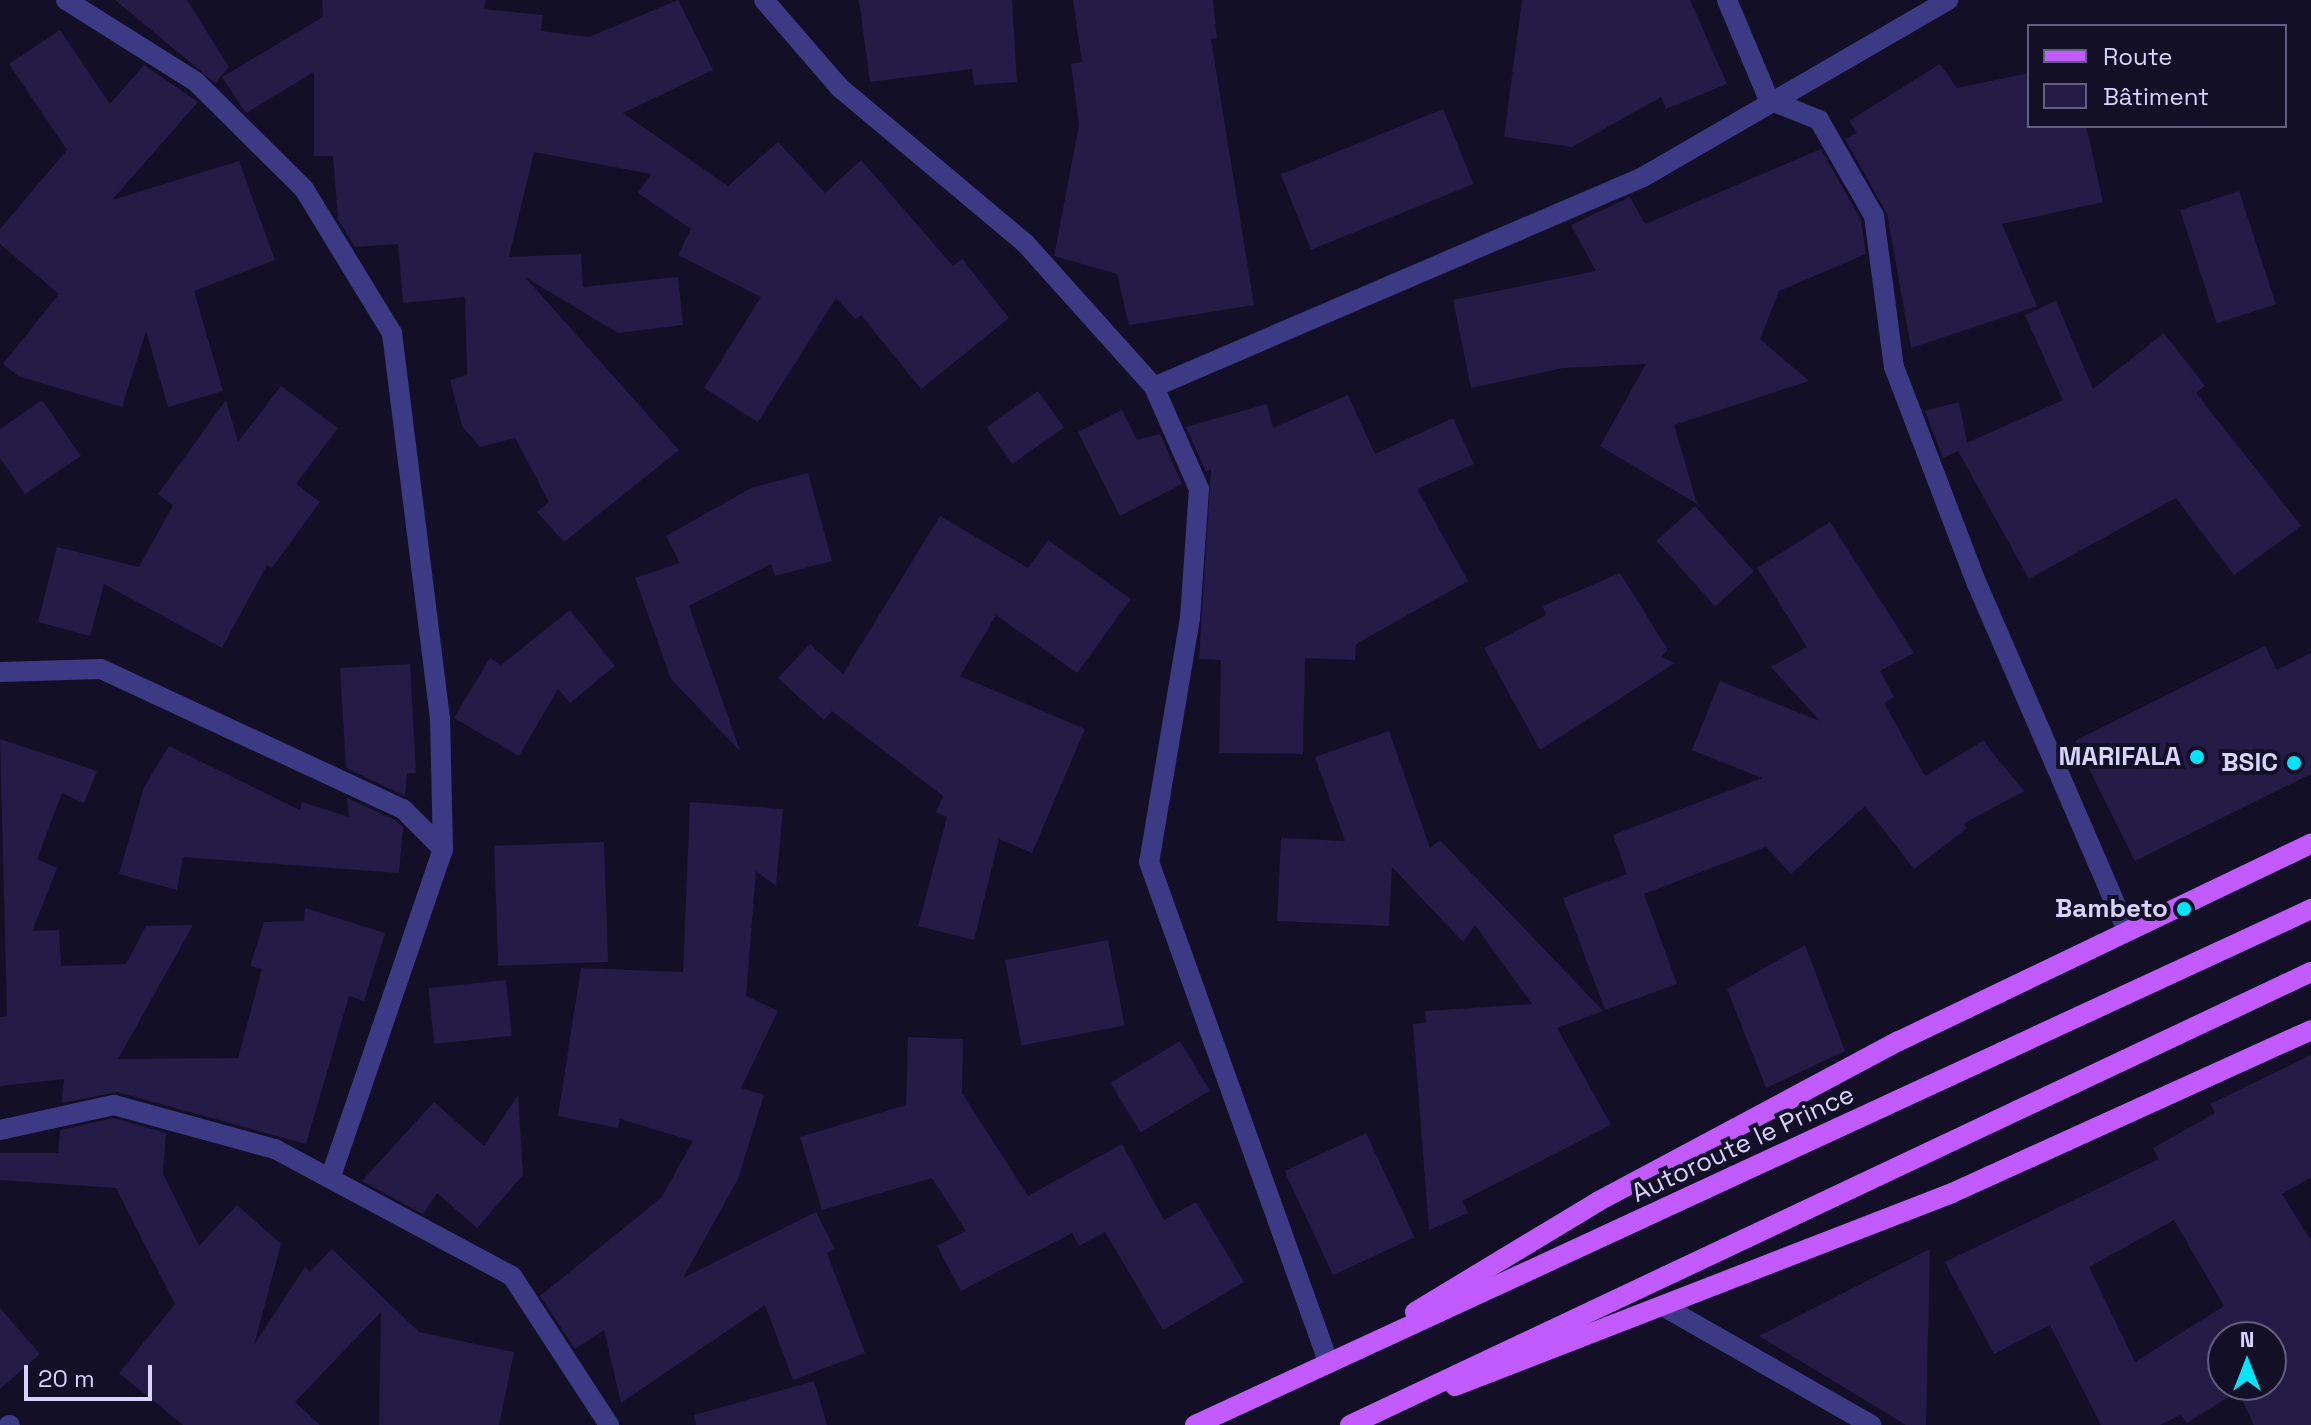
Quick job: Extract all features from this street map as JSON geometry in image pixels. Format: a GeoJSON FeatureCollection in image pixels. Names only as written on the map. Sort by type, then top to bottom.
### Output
{"type":"FeatureCollection","features":[{"type":"Feature","properties":{"kind":"main road"},"geometry":{"type":"LineString","coordinates":[[1329,1364],[1597,1202],[2126,928],[2311,844]]}},
{"type":"Feature","properties":{"kind":"main road","name":"Autoroute le Prince"},"geometry":{"type":"LineString","coordinates":[[1195,1425],[2311,909]]}},
{"type":"Feature","properties":{"kind":"main road"},"geometry":{"type":"LineString","coordinates":[[1353,1424],[2311,972]]}},
{"type":"Feature","properties":{"kind":"main road"},"geometry":{"type":"LineString","coordinates":[[1353,1424],[1668,1309],[1952,1193],[2311,1030]]}},
{"type":"Feature","properties":{"kind":"street"},"geometry":{"type":"LineString","coordinates":[[66,0],[196,82],[304,189],[392,333],[439,703],[443,849],[331,1176]]}},
{"type":"Feature","properties":{"kind":"street"},"geometry":{"type":"LineString","coordinates":[[764,0],[839,87],[1025,243],[1154,387],[1199,489],[1190,618],[1149,862],[1329,1364]]}},
{"type":"Feature","properties":{"kind":"street"},"geometry":{"type":"LineString","coordinates":[[1727,0],[1769,100],[1819,120],[1874,216],[1894,367],[1977,584],[2126,928]]}},
{"type":"Feature","properties":{"kind":"street"},"geometry":{"type":"LineString","coordinates":[[1154,387],[1643,177],[1769,100],[1948,0]]}},
{"type":"Feature","properties":{"kind":"street"},"geometry":{"type":"LineString","coordinates":[[0,672],[101,669],[403,809],[443,849]]}},
{"type":"Feature","properties":{"kind":"street"},"geometry":{"type":"LineString","coordinates":[[0,1130],[114,1105],[275,1149],[331,1176],[512,1276],[609,1425]]}},
{"type":"Feature","properties":{"kind":"street"},"geometry":{"type":"LineString","coordinates":[[1668,1309],[1871,1425]]}},
{"type":"Feature","properties":{"kind":"building"},"geometry":{"type":"Polygon","coordinates":[[[115,0],[187,0],[229,67],[215,83],[115,0]]]}},
{"type":"Feature","properties":{"kind":"building"},"geometry":{"type":"Polygon","coordinates":[[[322,0],[486,0],[484,9],[543,15],[541,31],[589,37],[678,0],[713,70],[623,113],[728,186],[778,142],[825,193],[861,160],[953,266],[962,259],[1009,318],[921,389],[861,315],[855,319],[836,298],[758,422],[704,388],[761,297],[678,255],[691,229],[638,193],[651,174],[534,152],[509,257],[581,254],[583,287],[678,277],[683,325],[618,333],[525,277],[679,450],[564,542],[537,512],[549,502],[515,438],[480,447],[462,426],[450,380],[467,375],[465,297],[403,303],[398,244],[355,247],[338,219],[333,156],[314,156],[314,72],[246,113],[222,77],[323,17],[322,0]]]}},
{"type":"Feature","properties":{"kind":"building"},"geometry":{"type":"Polygon","coordinates":[[[859,0],[1012,0],[1017,82],[974,85],[972,69],[870,82],[859,0]]]}},
{"type":"Feature","properties":{"kind":"building"},"geometry":{"type":"Polygon","coordinates":[[[1073,0],[1213,0],[1217,38],[1211,39],[1254,305],[1129,325],[1117,274],[1054,256],[1079,125],[1071,64],[1082,62],[1073,0]]]}},
{"type":"Feature","properties":{"kind":"building"},"geometry":{"type":"Polygon","coordinates":[[[1522,0],[1690,0],[1727,84],[1666,109],[1661,97],[1572,147],[1504,137],[1522,0]]]}},
{"type":"Feature","properties":{"kind":"building"},"geometry":{"type":"Polygon","coordinates":[[[60,30],[110,104],[144,65],[198,102],[112,200],[239,161],[275,260],[194,291],[223,391],[168,407],[146,331],[122,407],[18,376],[3,364],[59,294],[0,244],[0,229],[67,150],[9,64],[60,30]]]}},
{"type":"Feature","properties":{"kind":"building"},"geometry":{"type":"Polygon","coordinates":[[[1940,64],[1957,88],[2027,73],[2027,128],[2086,128],[2103,202],[2002,224],[2037,306],[1911,348],[1887,214],[1845,139],[1857,133],[1849,121],[1940,64]]]}},
{"type":"Feature","properties":{"kind":"building"},"geometry":{"type":"Polygon","coordinates":[[[1443,109],[1473,184],[1311,250],[1281,175],[1443,109]]]}},
{"type":"Feature","properties":{"kind":"building"},"geometry":{"type":"Polygon","coordinates":[[[1821,149],[1861,220],[1866,254],[1779,291],[1760,339],[1809,381],[1674,425],[1697,504],[1600,446],[1646,364],[1563,368],[1471,388],[1453,300],[1596,271],[1571,225],[1630,197],[1645,224],[1821,149]]]}},
{"type":"Feature","properties":{"kind":"building"},"geometry":{"type":"Polygon","coordinates":[[[2239,191],[2276,304],[2217,323],[2180,210],[2239,191]]]}},
{"type":"Feature","properties":{"kind":"building"},"geometry":{"type":"Polygon","coordinates":[[[2056,301],[2093,389],[2164,333],[2205,386],[2196,393],[2301,526],[2234,575],[2176,498],[2029,579],[1958,451],[1943,458],[1925,411],[1959,402],[1967,443],[2063,400],[2025,315],[2056,301]]]}},
{"type":"Feature","properties":{"kind":"building"},"geometry":{"type":"Polygon","coordinates":[[[281,386],[338,428],[296,484],[320,502],[272,568],[267,565],[222,648],[104,584],[90,636],[38,622],[57,547],[139,567],[173,505],[158,494],[226,400],[238,442],[281,386]]]}},
{"type":"Feature","properties":{"kind":"building"},"geometry":{"type":"Polygon","coordinates":[[[1038,391],[1064,428],[1012,464],[986,427],[1038,391]]]}},
{"type":"Feature","properties":{"kind":"building"},"geometry":{"type":"Polygon","coordinates":[[[1348,395],[1375,454],[1453,418],[1474,464],[1417,489],[1468,581],[1356,644],[1355,660],[1305,658],[1303,754],[1219,753],[1221,660],[1199,659],[1211,469],[1206,472],[1186,427],[1267,404],[1273,428],[1348,395]]]}},
{"type":"Feature","properties":{"kind":"building"},"geometry":{"type":"Polygon","coordinates":[[[42,400],[81,456],[25,494],[0,458],[0,429],[42,400]]]}},
{"type":"Feature","properties":{"kind":"building"},"geometry":{"type":"Polygon","coordinates":[[[1122,410],[1137,440],[1160,434],[1182,484],[1120,516],[1078,432],[1122,410]]]}},
{"type":"Feature","properties":{"kind":"building"},"geometry":{"type":"Polygon","coordinates":[[[808,473],[832,561],[775,576],[771,564],[689,606],[740,751],[671,679],[635,578],[680,563],[666,536],[751,488],[808,473]]]}},
{"type":"Feature","properties":{"kind":"building"},"geometry":{"type":"Polygon","coordinates":[[[1695,506],[1754,571],[1715,606],[1656,541],[1695,506]]]}},
{"type":"Feature","properties":{"kind":"building"},"geometry":{"type":"Polygon","coordinates":[[[940,516],[1028,568],[1048,540],[1131,599],[1077,673],[996,615],[960,676],[1085,729],[1032,853],[999,839],[974,940],[918,926],[947,817],[936,812],[943,796],[832,711],[824,720],[778,678],[810,644],[843,674],[940,516]]]}},
{"type":"Feature","properties":{"kind":"building"},"geometry":{"type":"Polygon","coordinates":[[[1830,522],[1914,653],[1880,671],[1894,697],[1884,703],[1925,776],[1983,741],[2024,791],[1963,824],[1967,828],[1914,869],[1865,806],[1791,874],[1766,847],[1644,894],[1677,984],[1605,1010],[1563,898],[1627,874],[1613,835],[1762,778],[1692,750],[1720,681],[1820,721],[1771,667],[1807,647],[1757,568],[1830,522]]]}},
{"type":"Feature","properties":{"kind":"building"},"geometry":{"type":"Polygon","coordinates":[[[1620,573],[1668,650],[1661,657],[1675,663],[1540,750],[1484,648],[1546,615],[1543,606],[1620,573]]]}},
{"type":"Feature","properties":{"kind":"building"},"geometry":{"type":"Polygon","coordinates":[[[570,610],[615,666],[570,703],[558,689],[519,756],[454,718],[490,658],[501,665],[570,610]]]}},
{"type":"Feature","properties":{"kind":"building","name":"MARIFALA"},"geometry":{"type":"Polygon","coordinates":[[[2265,646],[2277,670],[2311,653],[2311,774],[2135,861],[2075,741],[2265,646]]]}},
{"type":"Feature","properties":{"kind":"building"},"geometry":{"type":"Polygon","coordinates":[[[410,664],[416,773],[407,773],[405,796],[346,768],[340,668],[410,664]]]}},
{"type":"Feature","properties":{"kind":"building"},"geometry":{"type":"Polygon","coordinates":[[[1389,731],[1430,848],[1440,840],[1603,1011],[1557,1028],[1611,1125],[1462,1201],[1468,1213],[1429,1230],[1413,1024],[1426,1023],[1425,1011],[1532,1004],[1475,925],[1463,942],[1392,867],[1389,926],[1277,921],[1281,838],[1345,841],[1315,757],[1389,731]]]}},
{"type":"Feature","properties":{"kind":"building"},"geometry":{"type":"Polygon","coordinates":[[[0,739],[97,771],[84,803],[62,793],[37,859],[57,868],[32,931],[59,930],[61,966],[126,964],[146,926],[193,925],[118,1059],[238,1058],[262,969],[250,966],[264,922],[304,921],[305,908],[385,933],[364,1001],[349,996],[306,1144],[117,1092],[62,1103],[64,1079],[0,1086],[0,1017],[7,1016],[0,739]]]}},
{"type":"Feature","properties":{"kind":"building"},"geometry":{"type":"Polygon","coordinates":[[[169,746],[300,810],[302,802],[349,817],[347,798],[395,820],[403,827],[399,873],[183,857],[177,890],[119,874],[144,787],[169,746]]]}},
{"type":"Feature","properties":{"kind":"building"},"geometry":{"type":"Polygon","coordinates":[[[690,802],[783,809],[776,886],[756,871],[746,996],[778,1011],[741,1088],[764,1095],[738,1179],[683,1278],[816,1212],[835,1249],[827,1253],[865,1353],[793,1380],[765,1305],[621,1403],[604,1330],[575,1349],[540,1296],[661,1198],[693,1141],[620,1119],[618,1128],[558,1116],[581,968],[683,972],[690,802]]]}},
{"type":"Feature","properties":{"kind":"building"},"geometry":{"type":"Polygon","coordinates":[[[604,842],[608,962],[498,966],[494,846],[604,842]]]}},
{"type":"Feature","properties":{"kind":"building"},"geometry":{"type":"Polygon","coordinates":[[[1108,940],[1125,1025],[1022,1045],[1005,960],[1108,940]]]}},
{"type":"Feature","properties":{"kind":"building"},"geometry":{"type":"Polygon","coordinates":[[[1805,945],[1845,1051],[1766,1088],[1727,989],[1805,945]]]}},
{"type":"Feature","properties":{"kind":"building"},"geometry":{"type":"Polygon","coordinates":[[[506,980],[512,1036],[434,1044],[428,988],[506,980]]]}},
{"type":"Feature","properties":{"kind":"building"},"geometry":{"type":"Polygon","coordinates":[[[908,1037],[963,1039],[962,1093],[1028,1196],[1122,1144],[1164,1220],[1196,1202],[1244,1282],[1163,1330],[1105,1232],[1079,1246],[1072,1233],[961,1291],[937,1246],[966,1231],[932,1178],[822,1210],[800,1137],[906,1105],[908,1037]]]}},
{"type":"Feature","properties":{"kind":"building"},"geometry":{"type":"Polygon","coordinates":[[[1180,1041],[1210,1091],[1140,1132],[1111,1083],[1180,1041]]]}},
{"type":"Feature","properties":{"kind":"building"},"geometry":{"type":"Polygon","coordinates":[[[2311,1055],[2311,1177],[2282,1194],[2311,1241],[2311,1425],[2254,1425],[2243,1401],[2287,1401],[2287,1321],[2207,1321],[2207,1401],[2222,1401],[2187,1423],[2181,1415],[2160,1425],[2101,1425],[2050,1325],[1994,1354],[1945,1262],[2159,1159],[2153,1148],[2215,1113],[2210,1104],[2311,1055]],[[2174,1220],[2089,1267],[2135,1362],[2224,1306],[2174,1220]]]}},
{"type":"Feature","properties":{"kind":"building"},"geometry":{"type":"Polygon","coordinates":[[[518,1095],[523,1175],[477,1228],[437,1193],[423,1214],[362,1181],[434,1102],[484,1146],[518,1095]]]}},
{"type":"Feature","properties":{"kind":"building"},"geometry":{"type":"Polygon","coordinates":[[[114,1118],[166,1133],[163,1174],[199,1246],[237,1205],[281,1244],[254,1345],[305,1267],[310,1272],[332,1249],[419,1332],[514,1352],[499,1425],[379,1425],[381,1312],[295,1402],[320,1425],[183,1425],[119,1373],[175,1304],[116,1188],[0,1180],[0,1153],[58,1153],[60,1130],[114,1118]]]}},
{"type":"Feature","properties":{"kind":"building"},"geometry":{"type":"Polygon","coordinates":[[[1366,1133],[1415,1237],[1333,1275],[1284,1171],[1366,1133]]]}},
{"type":"Feature","properties":{"kind":"building"},"geometry":{"type":"Polygon","coordinates":[[[1930,1249],[1926,1425],[1906,1425],[1759,1336],[1930,1249]]]}},
{"type":"Feature","properties":{"kind":"building"},"geometry":{"type":"Polygon","coordinates":[[[0,1308],[40,1354],[0,1389],[0,1308]]]}},
{"type":"Feature","properties":{"kind":"building"},"geometry":{"type":"Polygon","coordinates":[[[814,1381],[827,1425],[696,1425],[694,1415],[814,1381]]]}},
{"type":"Feature","properties":{"kind":"place","name":"MARIFALA"},"geometry":{"type":"Point","coordinates":[2197,757]}},
{"type":"Feature","properties":{"kind":"place","name":"BSIC"},"geometry":{"type":"Point","coordinates":[2294,763]}},
{"type":"Feature","properties":{"kind":"place","name":"Bambeto"},"geometry":{"type":"Point","coordinates":[2184,909]}}]}
